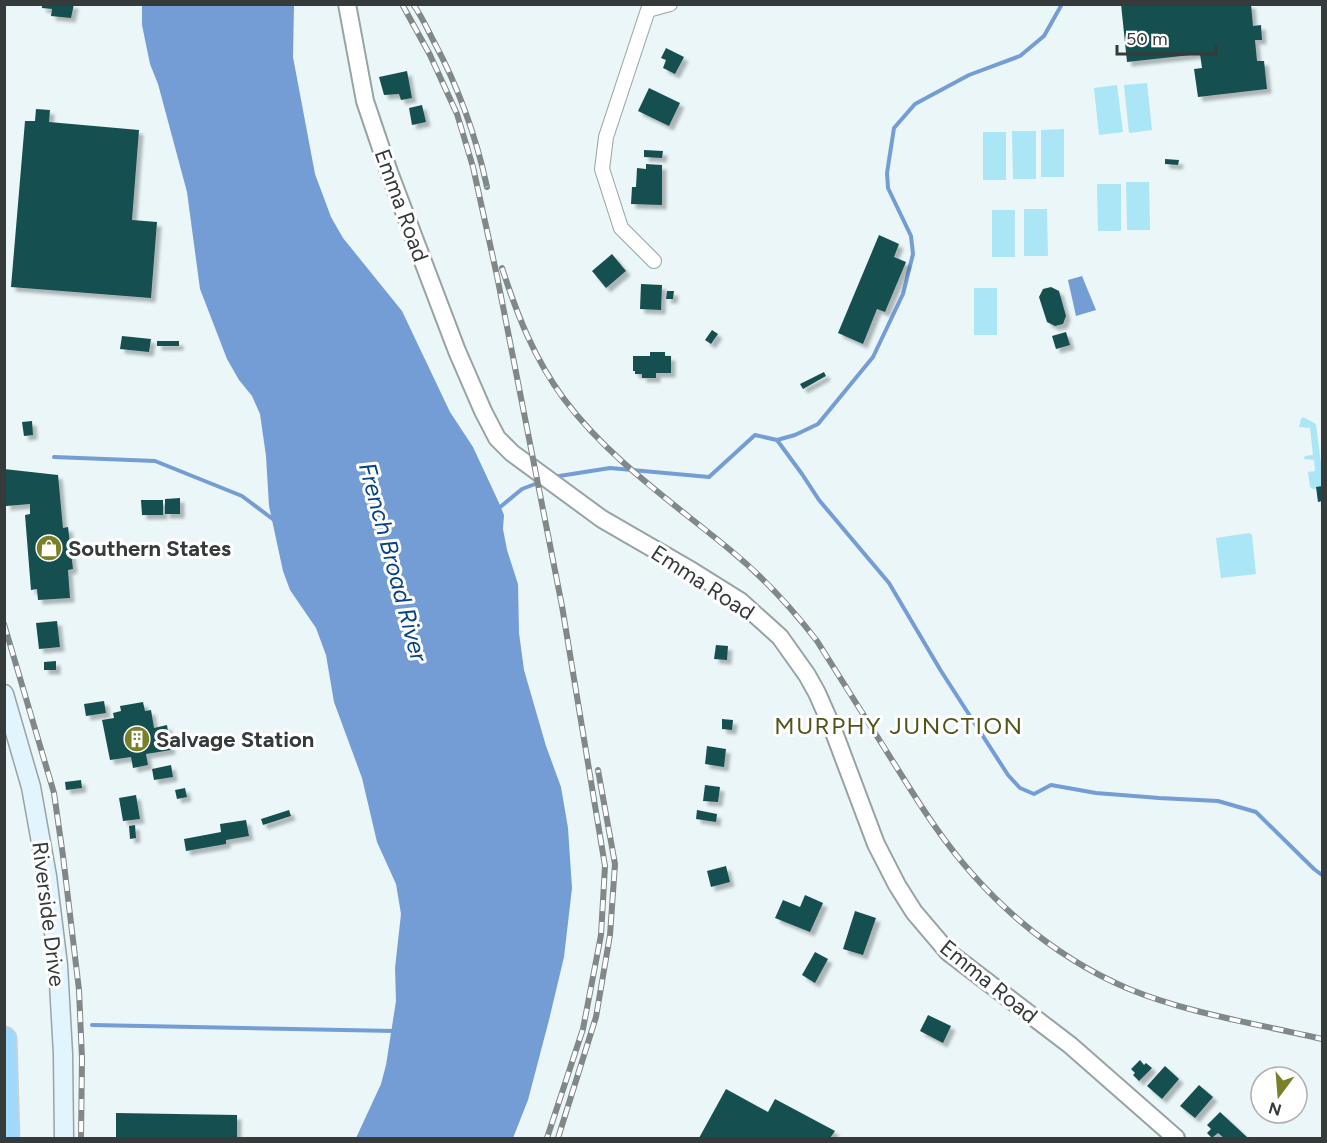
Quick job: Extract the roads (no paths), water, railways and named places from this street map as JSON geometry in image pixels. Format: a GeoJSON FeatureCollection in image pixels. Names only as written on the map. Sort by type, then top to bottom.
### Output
{"type":"FeatureCollection","features":[{"type":"Feature","properties":{"kind":"highway"},"geometry":{"type":"LineString","coordinates":[[4,1039],[7,1138]]}},
{"type":"Feature","properties":{"kind":"main road","name":"Riverside Drive"},"geometry":{"type":"LineString","coordinates":[[4,694],[31,787],[50,904],[58,965],[63,1054],[64,1138]]}},
{"type":"Feature","properties":{"kind":"street","name":"Emma Road"},"geometry":{"type":"LineString","coordinates":[[347,4],[365,101],[389,172],[457,351],[497,438],[512,453],[602,519],[740,601],[780,637],[817,693],[876,844],[914,912],[948,952],[1070,1045],[1176,1138]]}},
{"type":"Feature","properties":{"kind":"street"},"geometry":{"type":"LineString","coordinates":[[654,261],[621,228],[602,169],[606,137],[648,10],[670,4]]}},
{"type":"Feature","properties":{"kind":"water","name":"French Broad River"},"geometry":{"type":"Polygon","coordinates":[[[142,5],[294,5],[293,57],[315,174],[331,217],[343,238],[402,311],[450,412],[473,447],[504,515],[503,529],[507,550],[518,584],[519,633],[524,670],[546,746],[561,787],[568,828],[572,888],[564,957],[528,1100],[513,1138],[356,1138],[381,1084],[386,1065],[396,1001],[395,968],[401,914],[396,884],[377,842],[362,778],[334,702],[326,655],[316,628],[290,590],[283,571],[269,506],[266,456],[260,414],[252,396],[239,380],[227,359],[200,289],[187,192],[158,84],[150,64],[142,25],[142,5]]]}},
{"type":"Feature","properties":{"kind":"water"},"geometry":{"type":"Polygon","coordinates":[[[1082,276],[1096,310],[1076,316],[1068,280],[1082,276]]]}},
{"type":"Feature","properties":{"kind":"waterway"},"geometry":{"type":"LineString","coordinates":[[553,477],[610,468],[709,477],[755,435],[777,440],[795,435],[818,424],[873,357],[903,294],[913,254],[911,236],[888,188],[887,173],[894,128],[915,104],[969,75],[1020,56],[1044,36],[1062,4]]}},
{"type":"Feature","properties":{"kind":"waterway"},"geometry":{"type":"LineString","coordinates":[[777,440],[819,500],[889,583],[941,671],[1008,775],[1020,788],[1034,794],[1051,785],[1096,793],[1218,801],[1256,812],[1322,875]]}},
{"type":"Feature","properties":{"kind":"waterway"},"geometry":{"type":"LineString","coordinates":[[54,457],[155,461],[242,496],[274,520]]}},
{"type":"Feature","properties":{"kind":"waterway"},"geometry":{"type":"LineString","coordinates":[[499,508],[522,489],[543,481]]}},
{"type":"Feature","properties":{"kind":"waterway"},"geometry":{"type":"LineString","coordinates":[[92,1025],[394,1031]]}},
{"type":"Feature","properties":{"kind":"railway"},"geometry":{"type":"LineString","coordinates":[[402,4],[430,55],[457,114],[473,167],[497,276],[562,606],[605,866],[601,935],[583,1029],[547,1138]]}},
{"type":"Feature","properties":{"kind":"railway"},"geometry":{"type":"LineString","coordinates":[[413,4],[442,57],[458,93],[472,130],[487,187]]}},
{"type":"Feature","properties":{"kind":"railway"},"geometry":{"type":"LineString","coordinates":[[502,268],[528,336],[553,384],[564,399],[582,421],[621,460],[741,559],[776,592],[797,616],[817,641],[934,825],[953,851],[996,899],[1045,941],[1072,959],[1129,989],[1200,1012],[1322,1039]]}},
{"type":"Feature","properties":{"kind":"railway"},"geometry":{"type":"LineString","coordinates":[[4,624],[54,793],[79,990],[82,1059],[81,1138]]}},
{"type":"Feature","properties":{"kind":"railway"},"geometry":{"type":"LineString","coordinates":[[558,1138],[596,1017],[610,935],[615,864],[598,770]]}},
{"type":"Feature","properties":{"kind":"place","name":"Southern States"},"geometry":{"type":"Point","coordinates":[49,548]}},
{"type":"Feature","properties":{"kind":"place","name":"Salvage Station"},"geometry":{"type":"Point","coordinates":[137,739]}},
{"type":"Feature","properties":{"kind":"district","name":"MURPHY JUNCTION"},"geometry":{"type":"Point","coordinates":[899,726]}}]}
